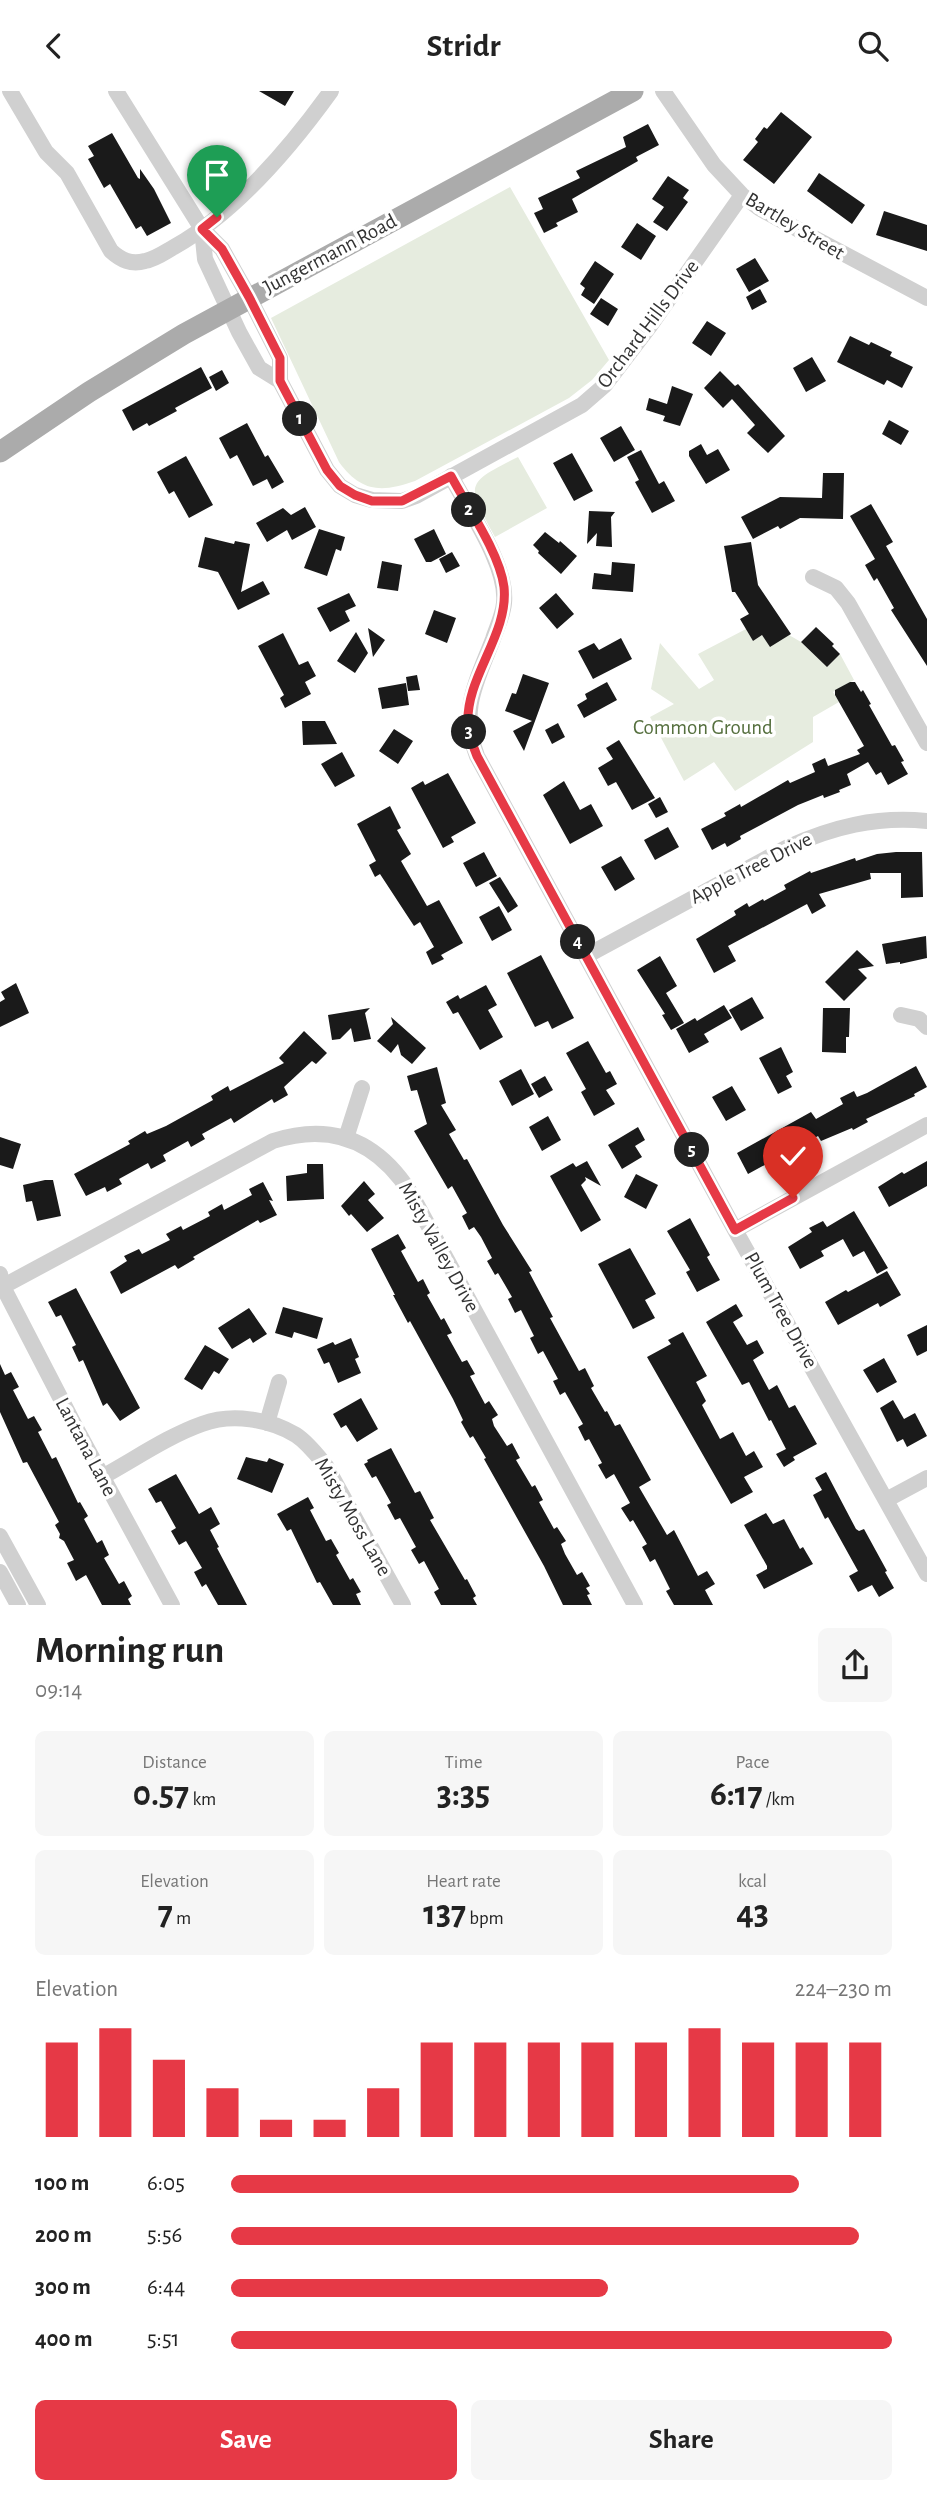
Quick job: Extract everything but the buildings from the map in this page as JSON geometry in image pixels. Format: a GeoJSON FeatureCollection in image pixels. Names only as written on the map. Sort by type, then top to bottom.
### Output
{"type":"FeatureCollection","features":[{"type":"Feature","properties":{"kind":"main road","name":"Jungermann Road"},"geometry":{"type":"LineString","coordinates":[[0,452],[92,390],[184,334],[633,91]]}},
{"type":"Feature","properties":{"kind":"street"},"geometry":{"type":"LineString","coordinates":[[10,91],[40,143],[67,173],[111,251],[120,259],[132,263],[155,258],[202,229],[232,206],[331,91]]}},
{"type":"Feature","properties":{"kind":"street"},"geometry":{"type":"LineString","coordinates":[[116,91],[202,229]]}},
{"type":"Feature","properties":{"kind":"street","name":"Bartley Street"},"geometry":{"type":"LineString","coordinates":[[663,91],[714,165],[742,195],[789,225],[927,298]]}},
{"type":"Feature","properties":{"kind":"street","name":"Orchard Hills Drive"},"geometry":{"type":"LineString","coordinates":[[202,229],[222,249],[249,297],[280,358],[280,381],[327,470],[340,486],[355,495],[372,501],[402,501],[582,405],[595,395],[650,326],[742,195]]}},
{"type":"Feature","properties":{"kind":"street","name":"Orchard Hills Drive"},"geometry":{"type":"LineString","coordinates":[[202,229],[205,259],[239,333],[259,368],[280,381]]}},
{"type":"Feature","properties":{"kind":"street","name":"Plum Tree Drive"},"geometry":{"type":"LineString","coordinates":[[451,476],[500,570],[504,587],[504,604],[499,624],[471,698],[468,725],[471,741],[735,1230],[927,1574]]}},
{"type":"Feature","properties":{"kind":"street"},"geometry":{"type":"LineString","coordinates":[[813,577],[836,588],[848,603],[927,743]]}},
{"type":"Feature","properties":{"kind":"street","name":"Apple Tree Drive"},"geometry":{"type":"LineString","coordinates":[[586,956],[816,834],[870,821],[927,821]]}},
{"type":"Feature","properties":{"kind":"street"},"geometry":{"type":"LineString","coordinates":[[901,1014],[919,1019],[927,1027]]}},
{"type":"Feature","properties":{"kind":"street"},"geometry":{"type":"LineString","coordinates":[[346,1137],[362,1088]]}},
{"type":"Feature","properties":{"kind":"street"},"geometry":{"type":"LineString","coordinates":[[735,1230],[927,1125]]}},
{"type":"Feature","properties":{"kind":"street","name":"Misty Valley Drive"},"geometry":{"type":"LineString","coordinates":[[1,1283],[273,1141],[291,1135],[311,1133],[346,1137],[381,1155],[396,1170],[410,1192],[635,1605]]}},
{"type":"Feature","properties":{"kind":"street","name":"Lantana Lane"},"geometry":{"type":"LineString","coordinates":[[1,1283],[172,1605]]}},
{"type":"Feature","properties":{"kind":"street"},"geometry":{"type":"LineString","coordinates":[[267,1423],[279,1382]]}},
{"type":"Feature","properties":{"kind":"street","name":"Misty Moss Lane"},"geometry":{"type":"LineString","coordinates":[[102,1477],[203,1424],[224,1419],[247,1419],[267,1423],[297,1436],[326,1466],[403,1605]]}},
{"type":"Feature","properties":{"kind":"street"},"geometry":{"type":"LineString","coordinates":[[886,1500],[927,1478]]}},
{"type":"Feature","properties":{"kind":"street"},"geometry":{"type":"LineString","coordinates":[[0,1536],[38,1605]]}},
{"type":"Feature","properties":{"kind":"street"},"geometry":{"type":"LineString","coordinates":[[0,1571],[18,1605]]}},
{"type":"Feature","properties":{"kind":"green space"},"geometry":{"type":"Polygon","coordinates":[[[510,187],[609,360],[592,380],[569,398],[415,481],[382,488],[364,484],[347,472],[339,462],[271,318],[510,187]]]}},
{"type":"Feature","properties":{"kind":"green space"},"geometry":{"type":"Polygon","coordinates":[[[518,457],[547,508],[495,537],[475,496],[475,487],[488,473],[518,457]]]}},
{"type":"Feature","properties":{"kind":"green space","name":"Common Ground"},"geometry":{"type":"Polygon","coordinates":[[[746,629],[753,641],[762,635],[770,646],[789,635],[801,642],[827,667],[840,654],[854,680],[833,692],[839,702],[813,717],[813,742],[735,791],[714,762],[684,781],[650,717],[674,704],[651,689],[660,643],[699,689],[714,680],[698,654],[746,629]]]}},
{"type":"Feature","properties":{"kind":"route"},"geometry":{"type":"LineString","coordinates":[[217,217],[202,229],[222,249],[249,297],[280,358],[280,381],[327,470],[340,486],[372,501],[402,501],[451,476],[500,570],[504,587],[504,604],[499,624],[471,698],[468,725],[477,756],[735,1230],[793,1198]]}}]}
